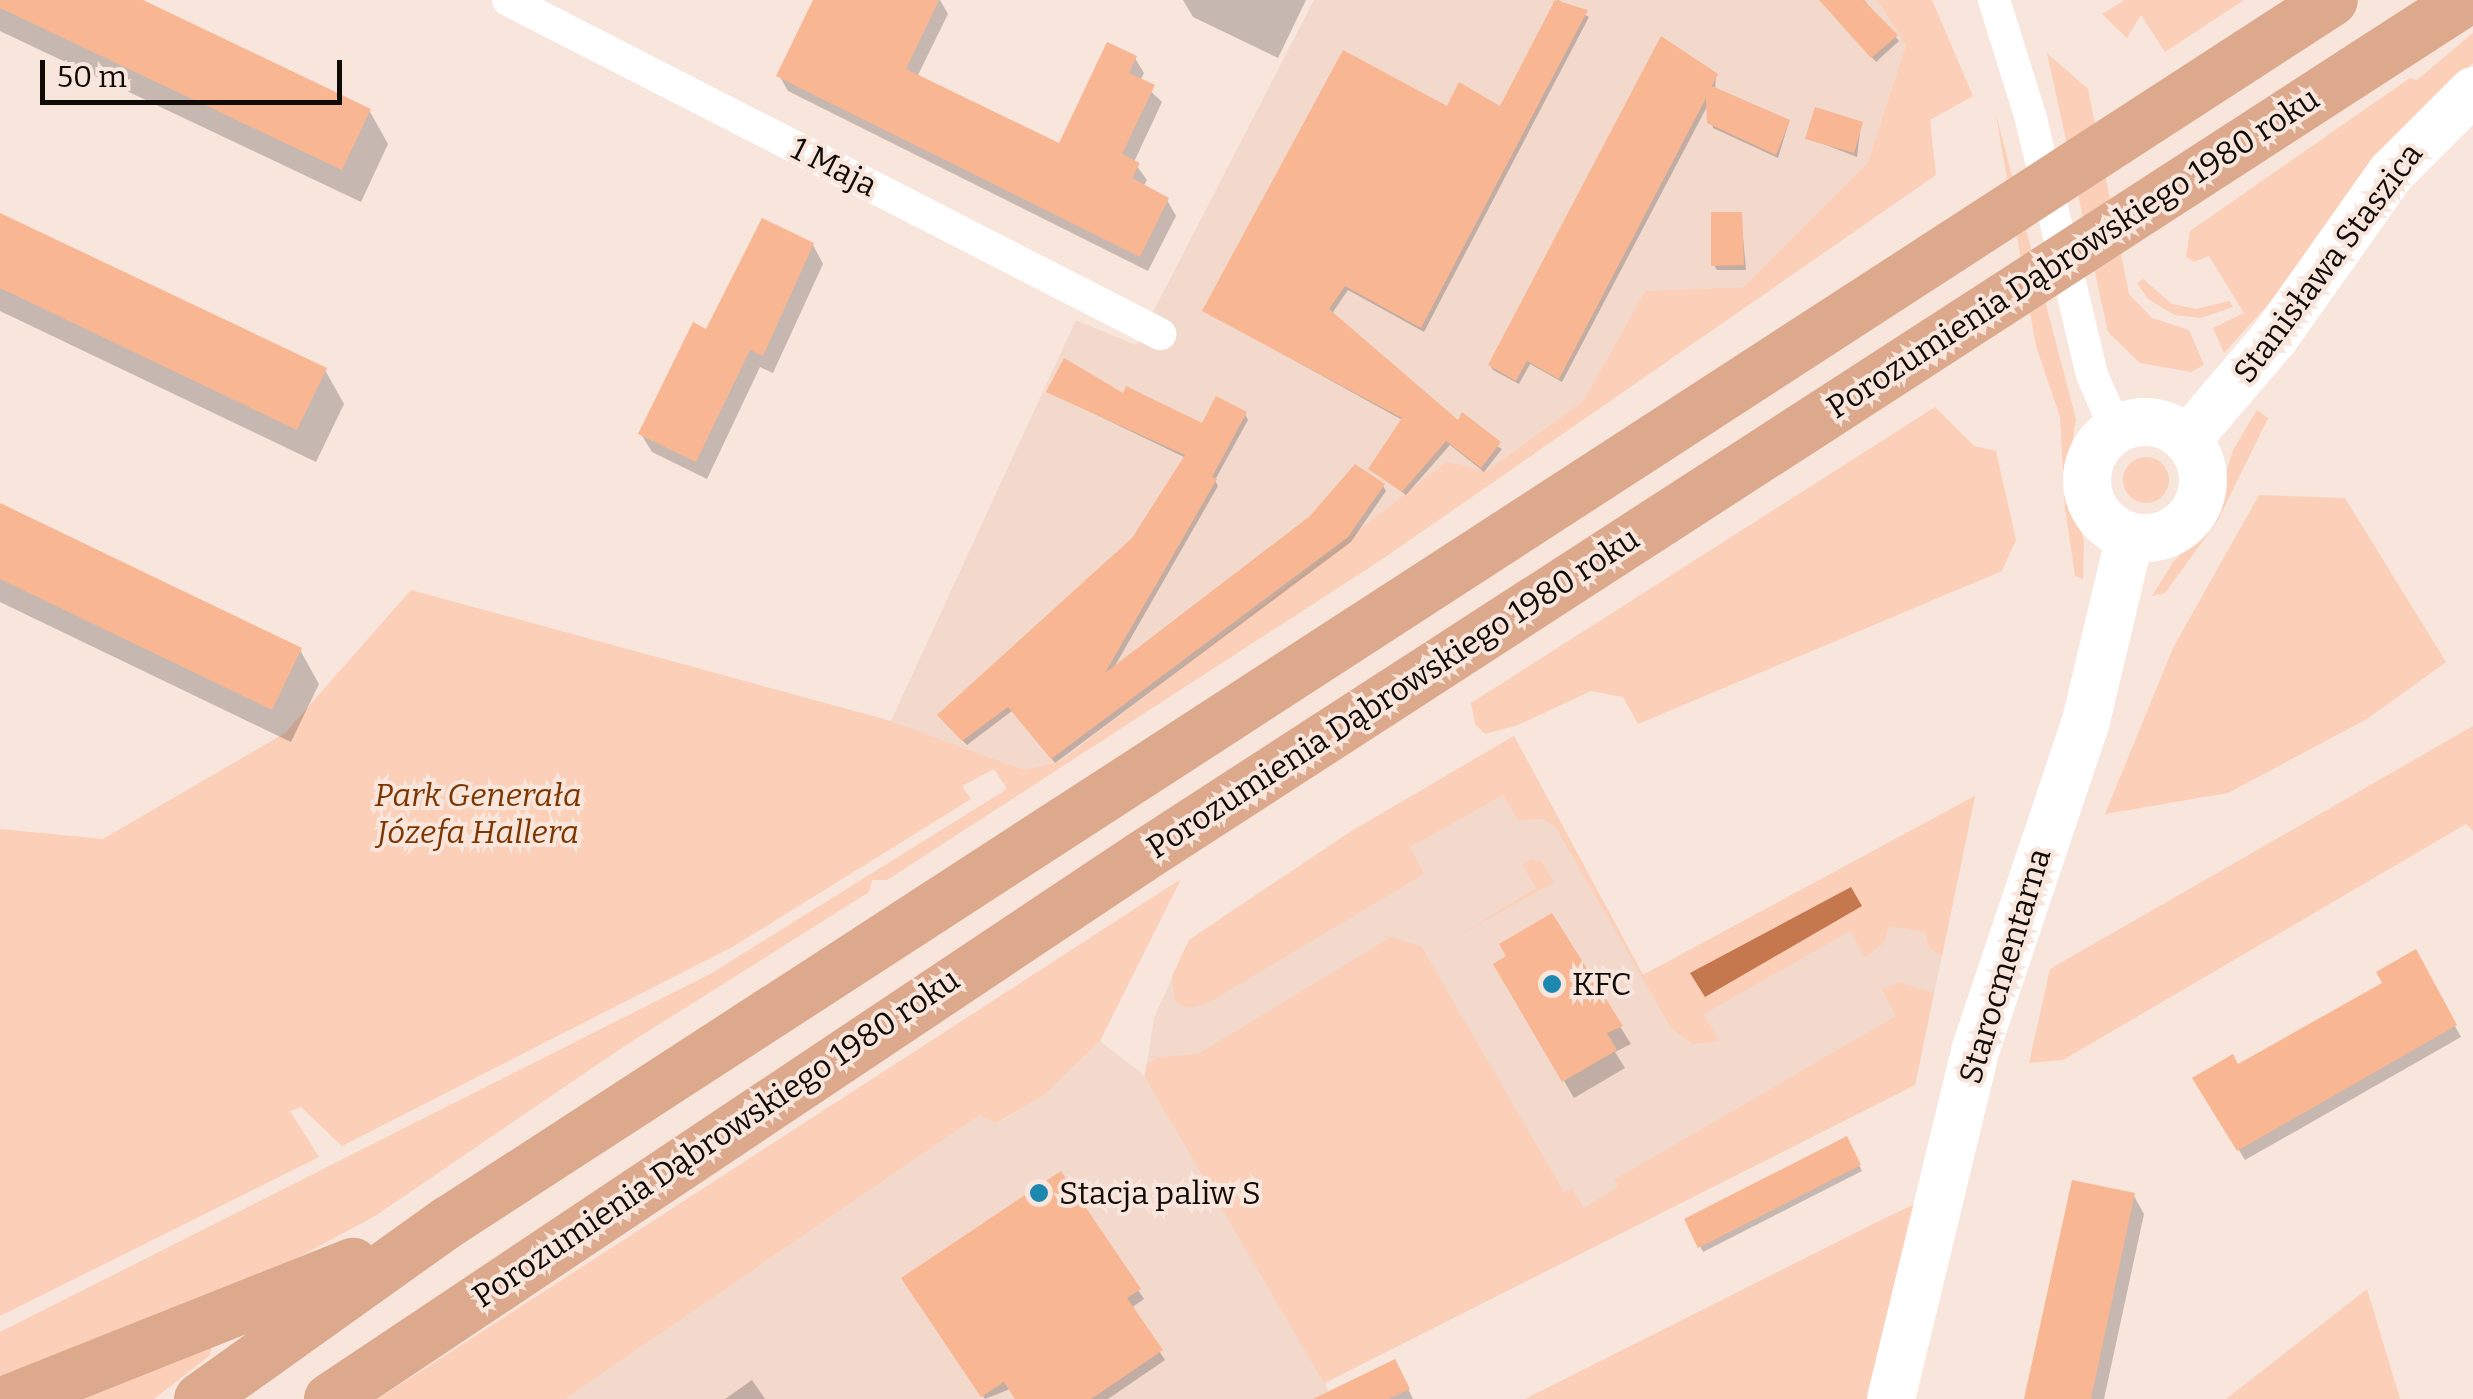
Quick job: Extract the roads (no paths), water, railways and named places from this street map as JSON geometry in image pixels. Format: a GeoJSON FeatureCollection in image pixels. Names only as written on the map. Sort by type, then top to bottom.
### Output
{"type":"FeatureCollection","features":[{"type":"Feature","properties":{"kind":"main road"},"geometry":{"type":"LineString","coordinates":[[200,1399],[450,1220],[2332,0]]}},
{"type":"Feature","properties":{"kind":"main road","name":"Porozumienia Dąbrowskiego 1980 roku"},"geometry":{"type":"LineString","coordinates":[[330,1399],[866,1038],[1940,337],[2465,0]]}},
{"type":"Feature","properties":{"kind":"main road"},"geometry":{"type":"LineString","coordinates":[[14,1399],[450,1220]]}},
{"type":"Feature","properties":{"kind":"street","name":"1 Maja"},"geometry":{"type":"LineString","coordinates":[[508,0],[1160,334]]}},
{"type":"Feature","properties":{"kind":"street"},"geometry":{"type":"LineString","coordinates":[[1994,0],[2031,119],[2087,358],[2116,430]]}},
{"type":"Feature","properties":{"kind":"street","name":"Stanisława Staszica"},"geometry":{"type":"LineString","coordinates":[[2186,440],[2291,316],[2391,172],[2473,91]]}},
{"type":"Feature","properties":{"kind":"street"},"geometry":{"type":"LineString","coordinates":[[2160,424],[2186,440],[2202,468],[2199,501],[2178,528],[2130,536],[2104,521],[2087,480],[2095,451],[2116,430],[2160,424]]}},
{"type":"Feature","properties":{"kind":"street","name":"Starocmentarna"},"geometry":{"type":"LineString","coordinates":[[1891,1399],[1975,1050],[2085,725],[2130,536]]}},
{"type":"Feature","properties":{"kind":"place","name":"KFC"},"geometry":{"type":"Point","coordinates":[1552,984]}},
{"type":"Feature","properties":{"kind":"place","name":"Stacja paliw S"},"geometry":{"type":"Point","coordinates":[1039,1193]}},
{"type":"Feature","properties":{"kind":"park label","name":"Park Generała Józefa Hallera"},"geometry":{"type":"Point","coordinates":[478,814]}}]}
